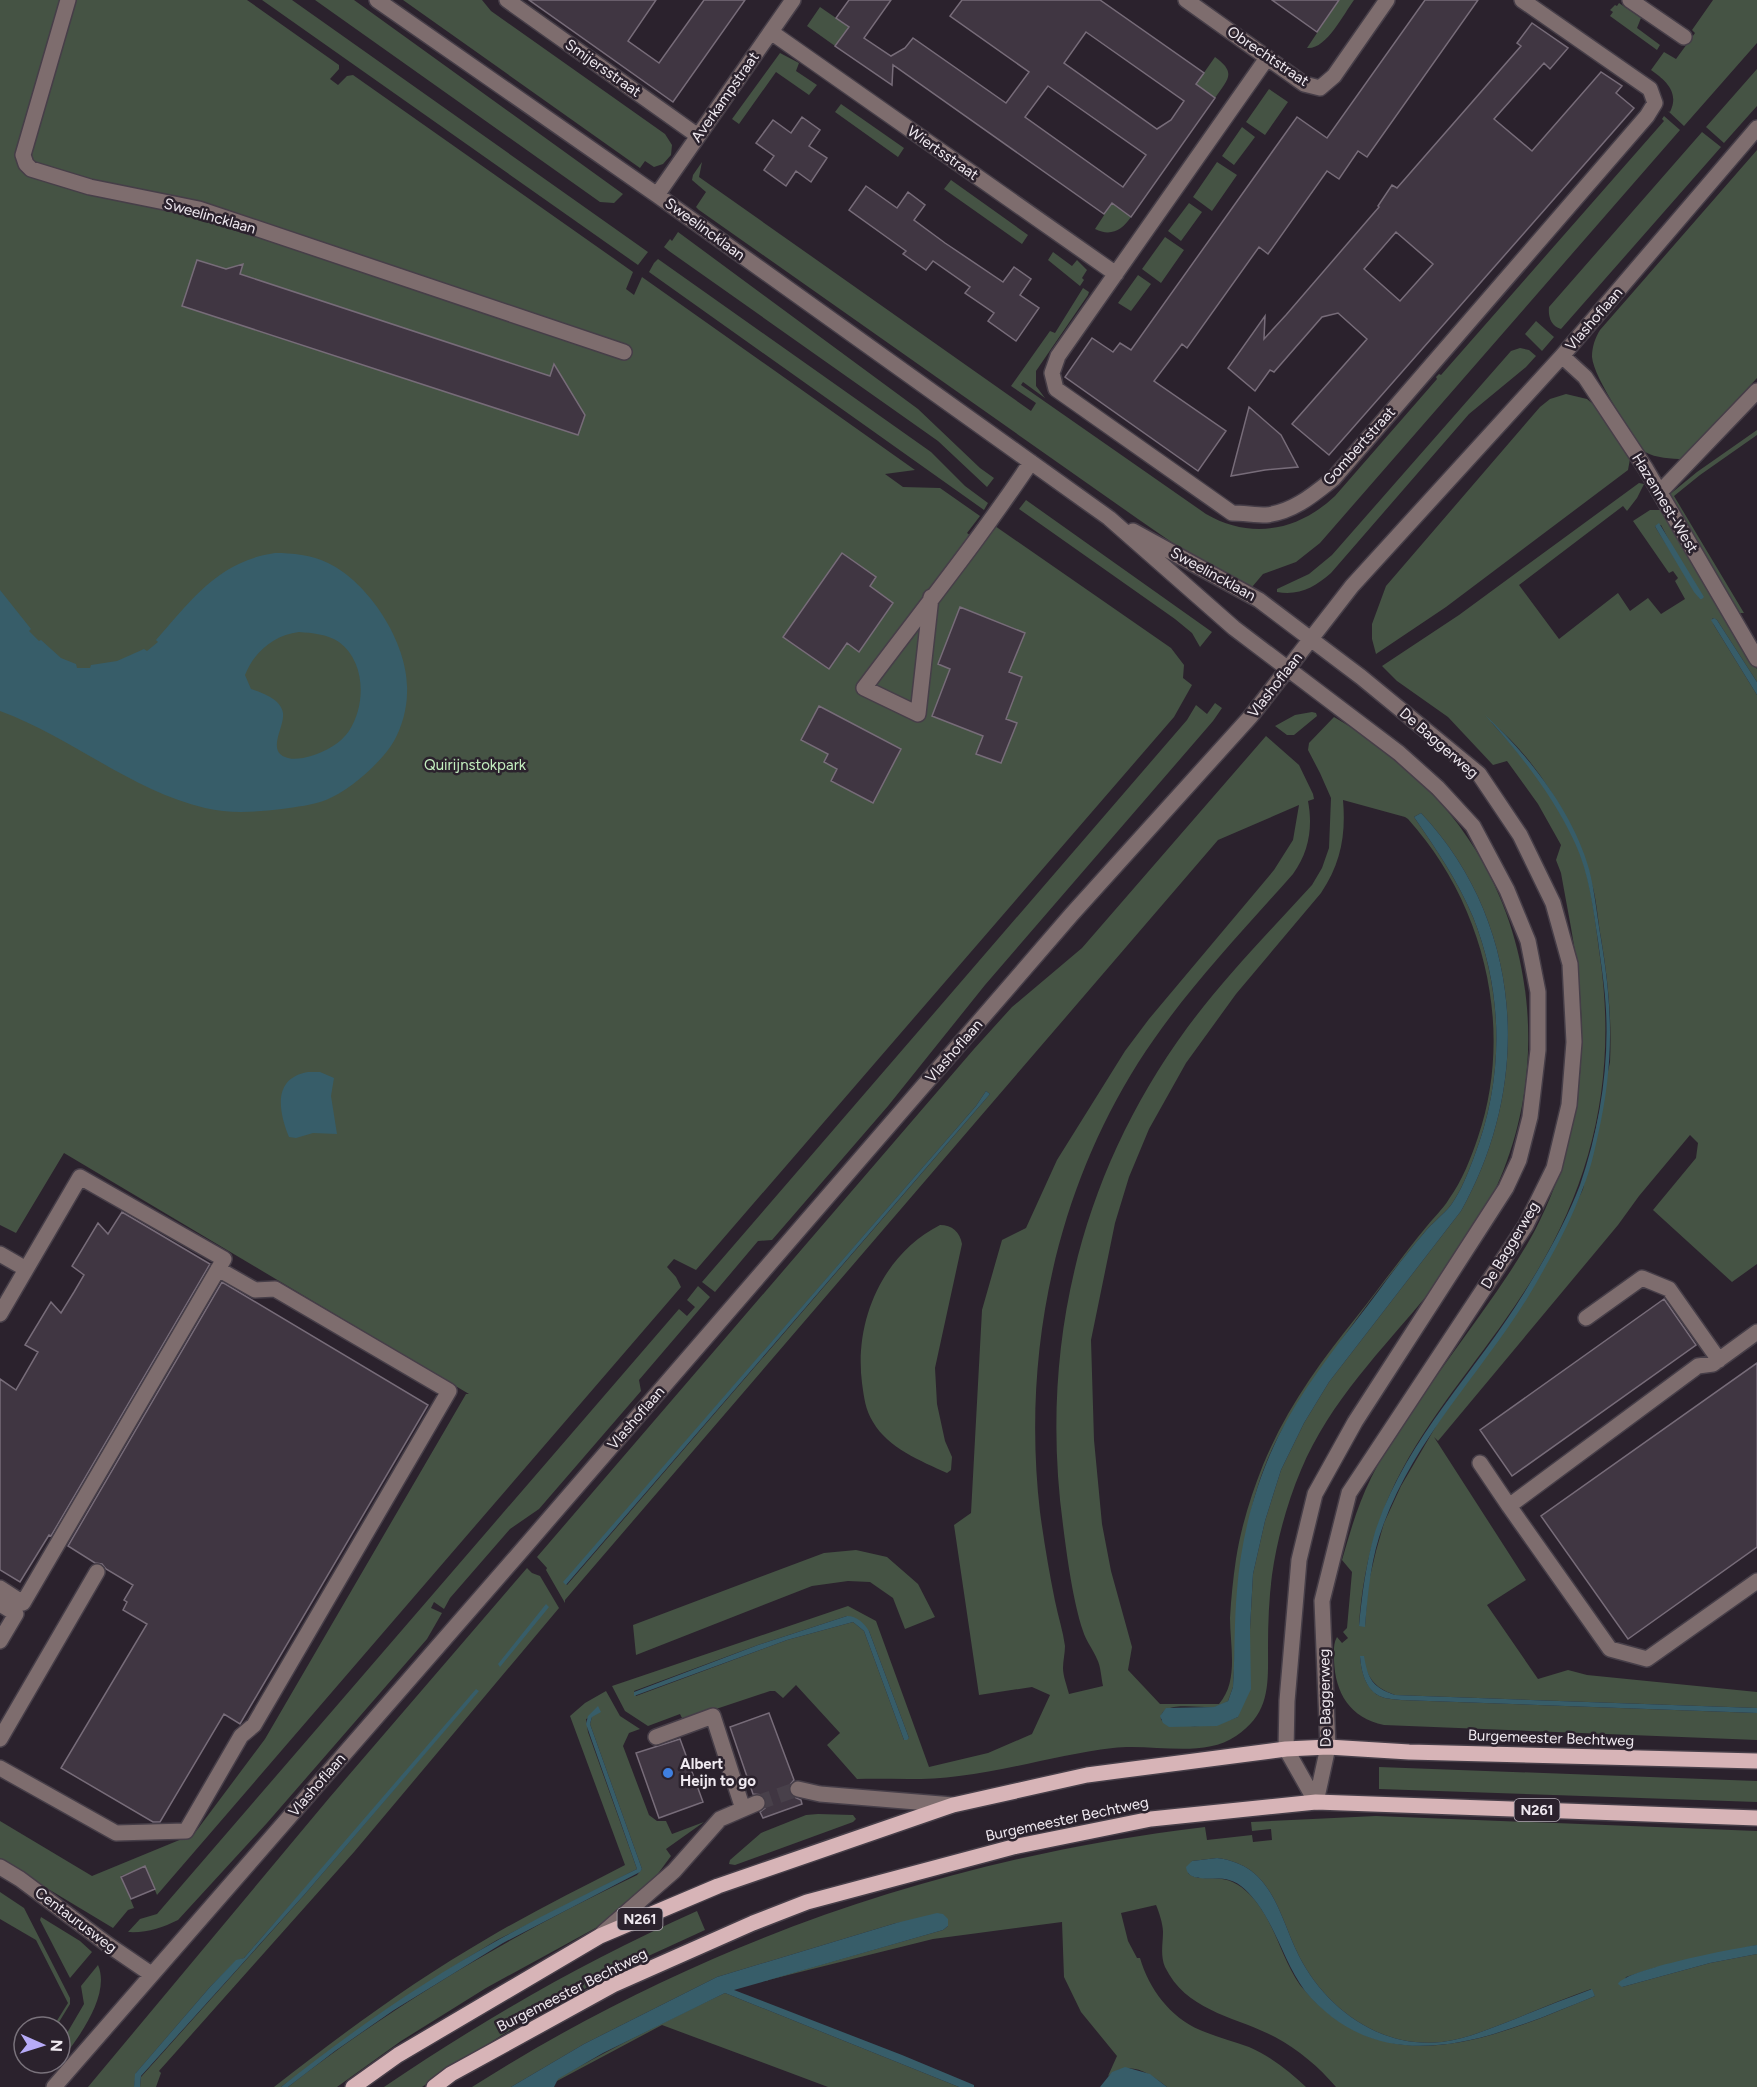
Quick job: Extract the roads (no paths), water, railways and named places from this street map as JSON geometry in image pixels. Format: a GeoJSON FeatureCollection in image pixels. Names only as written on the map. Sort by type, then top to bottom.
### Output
{"type":"FeatureCollection","features":[{"type":"Feature","properties":{"kind":"main road","name":"Burgemeester Bechtweg"},"geometry":{"type":"LineString","coordinates":[[353,2087],[398,2055],[600,1936],[718,1886],[953,1805],[1087,1775],[1286,1749],[1328,1747],[1409,1752],[1757,1761]]}},
{"type":"Feature","properties":{"kind":"main road","name":"Burgemeester Bechtweg"},"geometry":{"type":"LineString","coordinates":[[434,2087],[451,2074],[613,1985],[753,1923],[807,1902],[1013,1847],[1151,1819],[1316,1802],[1757,1818]]}},
{"type":"Feature","properties":{"kind":"street","name":"Sweelincklaan"},"geometry":{"type":"LineString","coordinates":[[68,0],[23,155],[31,170],[90,187],[199,209],[624,352]]}},
{"type":"Feature","properties":{"kind":"street","name":"Sweelincklaan"},"geometry":{"type":"LineString","coordinates":[[377,0],[657,195],[1109,518],[1234,628],[1287,669]]}},
{"type":"Feature","properties":{"kind":"street","name":"Smijersstraat"},"geometry":{"type":"LineString","coordinates":[[507,0],[698,136]]}},
{"type":"Feature","properties":{"kind":"street","name":"Averkampstraat"},"geometry":{"type":"LineString","coordinates":[[657,195],[794,0]]}},
{"type":"Feature","properties":{"kind":"street","name":"Obrechtstraat"},"geometry":{"type":"LineString","coordinates":[[1186,0],[1304,84],[1320,88],[1334,76],[1387,0]]}},
{"type":"Feature","properties":{"kind":"street","name":"Gombertstraat"},"geometry":{"type":"LineString","coordinates":[[1267,58],[1058,356],[1052,373],[1056,389],[1232,513],[1267,514],[1290,508],[1308,499],[1333,479],[1647,116],[1655,103],[1650,89],[1522,0]]}},
{"type":"Feature","properties":{"kind":"street"},"geometry":{"type":"LineString","coordinates":[[1630,0],[1684,37]]}},
{"type":"Feature","properties":{"kind":"street","name":"Wiertsstraat"},"geometry":{"type":"LineString","coordinates":[[771,32],[1116,274]]}},
{"type":"Feature","properties":{"kind":"street","name":"Vlashoflaan"},"geometry":{"type":"LineString","coordinates":[[54,2087],[538,1533],[1072,914],[1251,716],[1352,586],[1562,356],[1757,128]]}},
{"type":"Feature","properties":{"kind":"street","name":"Hazennest-West"},"geometry":{"type":"LineString","coordinates":[[1562,356],[1585,377],[1660,492],[1757,659]]}},
{"type":"Feature","properties":{"kind":"street"},"geometry":{"type":"LineString","coordinates":[[1660,492],[1757,391]]}},
{"type":"Feature","properties":{"kind":"street"},"geometry":{"type":"LineString","coordinates":[[931,597],[918,714],[864,688],[931,597],[1003,504],[1031,462]]}},
{"type":"Feature","properties":{"kind":"street","name":"Sweelincklaan"},"geometry":{"type":"LineString","coordinates":[[1109,518],[1259,600],[1310,639]]}},
{"type":"Feature","properties":{"kind":"street","name":"De Baggerweg"},"geometry":{"type":"LineString","coordinates":[[1310,639],[1479,774],[1520,835],[1553,903],[1570,964],[1574,1042],[1569,1105],[1554,1168],[1526,1226],[1349,1493],[1322,1601],[1328,1747],[1316,1802]]}},
{"type":"Feature","properties":{"kind":"street"},"geometry":{"type":"LineString","coordinates":[[1287,669],[1399,753],[1473,826],[1507,890],[1527,941],[1538,992],[1538,1050],[1530,1117],[1520,1160],[1506,1188],[1355,1422],[1315,1494],[1299,1560],[1287,1701],[1286,1749],[1316,1802]]}},
{"type":"Feature","properties":{"kind":"street"},"geometry":{"type":"LineString","coordinates":[[0,1314],[80,1177],[224,1259],[23,1603],[0,1588]]}},
{"type":"Feature","properties":{"kind":"street"},"geometry":{"type":"LineString","coordinates":[[0,1254],[26,1269]]}},
{"type":"Feature","properties":{"kind":"street"},"geometry":{"type":"LineString","coordinates":[[0,1768],[116,1833],[186,1831],[241,1736],[254,1725],[449,1390],[275,1289],[255,1290],[218,1269]]}},
{"type":"Feature","properties":{"kind":"street"},"geometry":{"type":"LineString","coordinates":[[1586,1318],[1642,1278],[1669,1289],[1719,1360]]}},
{"type":"Feature","properties":{"kind":"street"},"geometry":{"type":"LineString","coordinates":[[1509,1506],[1698,1366],[1713,1364],[1757,1332]]}},
{"type":"Feature","properties":{"kind":"street"},"geometry":{"type":"LineString","coordinates":[[1480,1463],[1610,1649],[1647,1659],[1757,1581]]}},
{"type":"Feature","properties":{"kind":"street"},"geometry":{"type":"LineString","coordinates":[[0,1739],[97,1572]]}},
{"type":"Feature","properties":{"kind":"street"},"geometry":{"type":"LineString","coordinates":[[0,1604],[16,1614],[0,1641]]}},
{"type":"Feature","properties":{"kind":"street","name":"Burgemeester Bechtweg"},"geometry":{"type":"LineString","coordinates":[[600,1936],[674,1871],[720,1819],[750,1806],[713,1716],[656,1737]]}},
{"type":"Feature","properties":{"kind":"street","name":"Burgemeester Bechtweg"},"geometry":{"type":"LineString","coordinates":[[798,1788],[820,1794],[953,1805]]}},
{"type":"Feature","properties":{"kind":"street","name":"Centaurusweg"},"geometry":{"type":"LineString","coordinates":[[0,1867],[20,1878],[107,1944],[151,1974]]}},
{"type":"Feature","properties":{"kind":"water"},"geometry":{"type":"Polygon","coordinates":[[[1659,523],[1704,597],[1702,599],[1694,592],[1656,528],[1655,526],[1659,523]]]}},
{"type":"Feature","properties":{"kind":"water"},"geometry":{"type":"Polygon","coordinates":[[[275,553],[302,555],[322,560],[344,572],[372,601],[394,636],[406,675],[407,699],[404,717],[397,736],[388,749],[355,783],[326,800],[299,807],[253,812],[214,810],[178,800],[152,789],[52,735],[0,711],[0,590],[31,629],[29,631],[39,641],[41,640],[61,658],[76,664],[77,668],[90,668],[91,665],[117,661],[144,649],[147,651],[158,642],[156,640],[181,611],[208,584],[222,573],[255,557],[275,553]],[[299,632],[281,637],[266,646],[259,652],[245,675],[251,689],[270,697],[282,708],[283,719],[277,745],[281,755],[291,759],[316,754],[342,739],[355,721],[360,697],[359,672],[348,650],[330,637],[299,632]]]}},
{"type":"Feature","properties":{"kind":"water"},"geometry":{"type":"Polygon","coordinates":[[[1714,618],[1757,682],[1757,695],[1711,620],[1714,618]]]}},
{"type":"Feature","properties":{"kind":"water"},"geometry":{"type":"Polygon","coordinates":[[[1485,715],[1533,766],[1547,785],[1572,826],[1589,869],[1605,965],[1610,1013],[1607,1084],[1590,1169],[1558,1244],[1510,1325],[1431,1434],[1397,1492],[1376,1548],[1365,1627],[1359,1626],[1367,1567],[1375,1532],[1388,1499],[1422,1437],[1505,1322],[1555,1240],[1587,1164],[1604,1077],[1607,1033],[1603,976],[1584,866],[1557,808],[1523,760],[1485,715]]]}},
{"type":"Feature","properties":{"kind":"water"},"geometry":{"type":"Polygon","coordinates":[[[1421,813],[1455,856],[1481,903],[1498,953],[1507,1005],[1507,1058],[1500,1110],[1484,1162],[1461,1211],[1329,1382],[1304,1423],[1281,1470],[1265,1521],[1253,1574],[1250,1629],[1251,1689],[1238,1717],[1217,1726],[1169,1727],[1163,1723],[1160,1716],[1166,1708],[1214,1707],[1228,1701],[1233,1687],[1236,1602],[1242,1551],[1250,1512],[1262,1473],[1278,1437],[1297,1403],[1329,1355],[1409,1251],[1455,1200],[1484,1128],[1495,1068],[1495,1006],[1490,976],[1483,946],[1461,891],[1414,817],[1421,813]]]}},
{"type":"Feature","properties":{"kind":"water"},"geometry":{"type":"Polygon","coordinates":[[[320,1072],[334,1078],[331,1096],[337,1134],[313,1133],[296,1138],[289,1137],[282,1116],[281,1097],[289,1081],[297,1075],[320,1072]]]}},
{"type":"Feature","properties":{"kind":"water"},"geometry":{"type":"Polygon","coordinates":[[[986,1091],[990,1094],[566,1585],[563,1582],[976,1106],[986,1091]]]}},
{"type":"Feature","properties":{"kind":"water"},"geometry":{"type":"Polygon","coordinates":[[[546,1604],[549,1607],[500,1667],[498,1664],[546,1604]]]}},
{"type":"Feature","properties":{"kind":"water"},"geometry":{"type":"Polygon","coordinates":[[[847,1616],[860,1620],[869,1631],[909,1738],[907,1740],[904,1740],[864,1631],[853,1622],[787,1640],[634,1696],[634,1692],[758,1645],[847,1616]]]}},
{"type":"Feature","properties":{"kind":"water"},"geometry":{"type":"Polygon","coordinates":[[[1360,1656],[1364,1656],[1372,1681],[1381,1689],[1395,1695],[1757,1708],[1757,1713],[1389,1699],[1376,1694],[1368,1685],[1363,1674],[1360,1656]]]}},
{"type":"Feature","properties":{"kind":"water"},"geometry":{"type":"Polygon","coordinates":[[[476,1689],[479,1691],[305,1894],[141,2076],[140,2087],[134,2087],[135,2074],[210,1987],[236,1960],[244,1958],[476,1689]]]}},
{"type":"Feature","properties":{"kind":"water"},"geometry":{"type":"Polygon","coordinates":[[[598,1706],[601,1712],[592,1717],[590,1724],[642,1869],[640,1872],[503,1943],[394,2010],[288,2087],[281,2087],[333,2047],[442,1973],[515,1931],[637,1869],[586,1724],[588,1716],[598,1706]]]}},
{"type":"Feature","properties":{"kind":"water"},"geometry":{"type":"Polygon","coordinates":[[[1217,1858],[1236,1862],[1250,1870],[1262,1881],[1279,1908],[1299,1956],[1310,1975],[1340,2008],[1358,2022],[1377,2032],[1398,2039],[1442,2042],[1482,2032],[1592,1989],[1595,1996],[1520,2026],[1444,2045],[1407,2045],[1371,2038],[1337,2020],[1305,1991],[1264,1913],[1245,1889],[1229,1880],[1197,1878],[1188,1873],[1186,1867],[1192,1861],[1217,1858]]]}},
{"type":"Feature","properties":{"kind":"water"},"geometry":{"type":"Polygon","coordinates":[[[937,1913],[943,1914],[948,1919],[948,1926],[943,1930],[734,1990],[902,2055],[974,2085],[974,2087],[959,2087],[725,1993],[603,2053],[558,2079],[554,2087],[511,2087],[584,2044],[717,1977],[896,1923],[937,1913]]]}},
{"type":"Feature","properties":{"kind":"water"},"geometry":{"type":"Polygon","coordinates":[[[1757,1945],[1757,1954],[1710,1963],[1622,1987],[1618,1984],[1625,1978],[1660,1966],[1757,1945]]]}},
{"type":"Feature","properties":{"kind":"water"},"geometry":{"type":"Polygon","coordinates":[[[1125,2067],[1150,2074],[1167,2087],[1100,2087],[1112,2072],[1125,2067]]]}},
{"type":"Feature","properties":{"kind":"tunnel"},"geometry":{"type":"LineString","coordinates":[[757,1803],[798,1789]]}},
{"type":"Feature","properties":{"kind":"place","name":"Albert Heijn to go"},"geometry":{"type":"Point","coordinates":[668,1773]}},
{"type":"Feature","properties":{"kind":"park label","name":"Quirijnstokpark"},"geometry":{"type":"Point","coordinates":[475,765]}}]}
